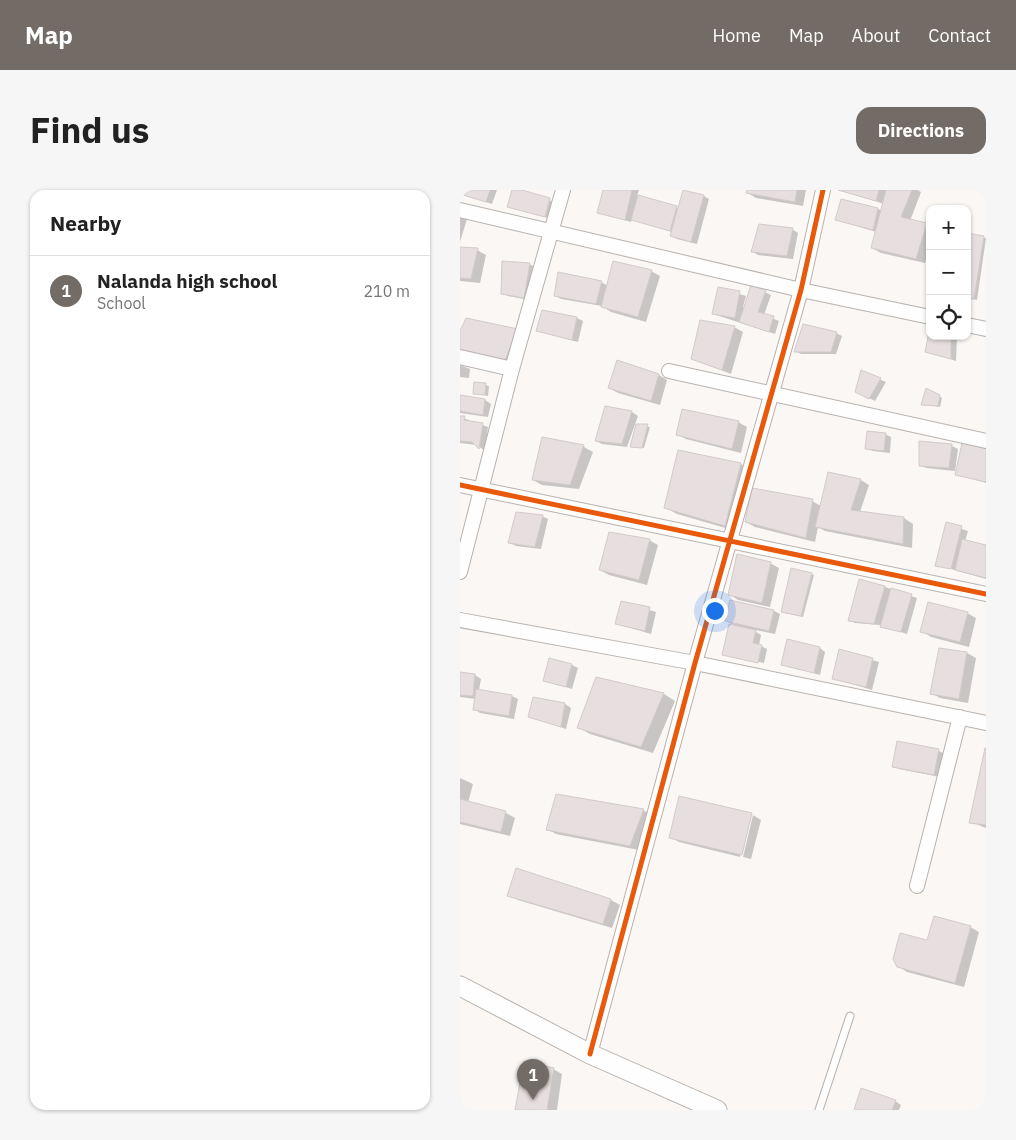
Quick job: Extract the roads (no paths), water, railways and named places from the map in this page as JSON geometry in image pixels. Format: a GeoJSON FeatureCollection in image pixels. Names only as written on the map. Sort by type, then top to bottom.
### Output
{"type":"FeatureCollection","features":[{"type":"Feature","properties":{"kind":"street"},"geometry":{"type":"LineString","coordinates":[[460,572],[512,369],[563,190]]}},
{"type":"Feature","properties":{"kind":"street"},"geometry":{"type":"LineString","coordinates":[[590,1054],[696,663],[773,395],[801,290],[823,190]]}},
{"type":"Feature","properties":{"kind":"street"},"geometry":{"type":"LineString","coordinates":[[460,210],[801,290],[926,316]]}},
{"type":"Feature","properties":{"kind":"street"},"geometry":{"type":"LineString","coordinates":[[971,326],[986,329]]}},
{"type":"Feature","properties":{"kind":"street"},"geometry":{"type":"LineString","coordinates":[[460,357],[512,369]]}},
{"type":"Feature","properties":{"kind":"street"},"geometry":{"type":"LineString","coordinates":[[669,371],[986,441]]}},
{"type":"Feature","properties":{"kind":"street"},"geometry":{"type":"LineString","coordinates":[[460,485],[986,594]]}},
{"type":"Feature","properties":{"kind":"street"},"geometry":{"type":"LineString","coordinates":[[460,620],[696,663],[986,723]]}},
{"type":"Feature","properties":{"kind":"street"},"geometry":{"type":"LineString","coordinates":[[917,886],[960,717]]}},
{"type":"Feature","properties":{"kind":"street"},"geometry":{"type":"LineString","coordinates":[[460,986],[590,1054],[717,1110]]}},
{"type":"Feature","properties":{"kind":"lane"},"geometry":{"type":"LineString","coordinates":[[820,1110],[850,1016]]}},
{"type":"Feature","properties":{"kind":"place","name":"Nalanda high school"},"geometry":{"type":"Point","coordinates":[533,1100]}}]}
